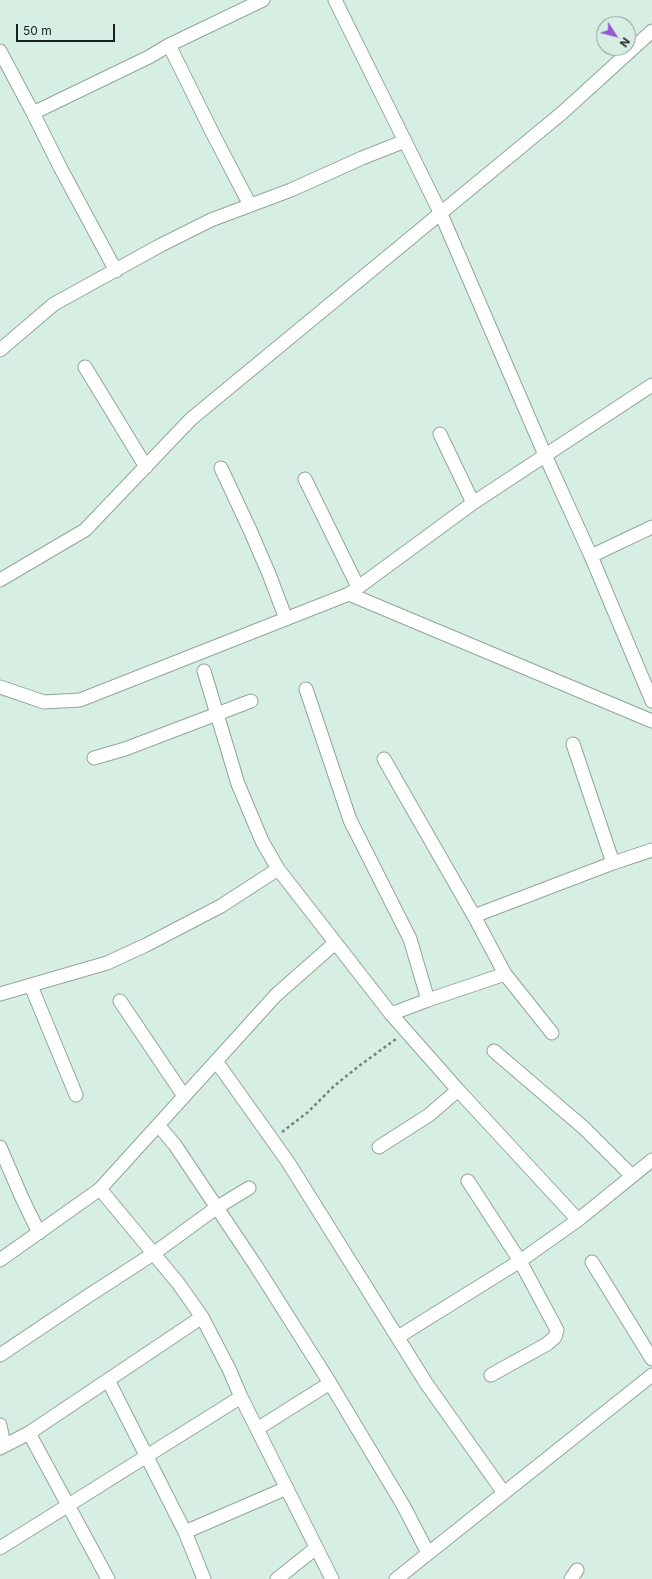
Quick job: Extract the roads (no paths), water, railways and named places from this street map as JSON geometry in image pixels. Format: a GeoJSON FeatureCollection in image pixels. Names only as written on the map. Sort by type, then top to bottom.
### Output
{"type":"FeatureCollection","features":[{"type":"Feature","properties":{"kind":"street"},"geometry":{"type":"LineString","coordinates":[[33,112],[150,57],[169,46],[263,0]]}},
{"type":"Feature","properties":{"kind":"street"},"geometry":{"type":"LineString","coordinates":[[335,0],[441,214],[545,455],[591,556],[652,701]]}},
{"type":"Feature","properties":{"kind":"street"},"geometry":{"type":"LineString","coordinates":[[0,580],[85,530],[190,419],[562,113],[652,31]]}},
{"type":"Feature","properties":{"kind":"street"},"geometry":{"type":"LineString","coordinates":[[169,46],[202,114],[250,205]]}},
{"type":"Feature","properties":{"kind":"street"},"geometry":{"type":"LineString","coordinates":[[0,51],[33,112],[60,167],[116,270]]}},
{"type":"Feature","properties":{"kind":"street"},"geometry":{"type":"LineString","coordinates":[[0,350],[54,304],[161,245],[211,220],[291,190],[362,158],[405,141]]}},
{"type":"Feature","properties":{"kind":"street"},"geometry":{"type":"LineString","coordinates":[[84,367],[146,467]]}},
{"type":"Feature","properties":{"kind":"street"},"geometry":{"type":"LineString","coordinates":[[0,687],[44,702],[80,700],[286,619],[354,590],[473,504],[652,385]]}},
{"type":"Feature","properties":{"kind":"street"},"geometry":{"type":"LineString","coordinates":[[440,434],[473,504]]}},
{"type":"Feature","properties":{"kind":"street"},"geometry":{"type":"LineString","coordinates":[[221,468],[266,566],[286,619]]}},
{"type":"Feature","properties":{"kind":"street"},"geometry":{"type":"LineString","coordinates":[[305,479],[354,590],[652,722]]}},
{"type":"Feature","properties":{"kind":"street"},"geometry":{"type":"LineString","coordinates":[[591,556],[652,527]]}},
{"type":"Feature","properties":{"kind":"street"},"geometry":{"type":"LineString","coordinates":[[204,671],[238,784],[262,841],[278,869],[391,1014],[458,1090],[578,1220]]}},
{"type":"Feature","properties":{"kind":"street"},"geometry":{"type":"LineString","coordinates":[[306,689],[350,820],[410,939],[428,1000]]}},
{"type":"Feature","properties":{"kind":"street"},"geometry":{"type":"LineString","coordinates":[[94,758],[125,749],[251,701]]}},
{"type":"Feature","properties":{"kind":"street"},"geometry":{"type":"LineString","coordinates":[[573,744],[613,863]]}},
{"type":"Feature","properties":{"kind":"street"},"geometry":{"type":"LineString","coordinates":[[384,759],[474,916],[505,974],[552,1033]]}},
{"type":"Feature","properties":{"kind":"street"},"geometry":{"type":"LineString","coordinates":[[474,916],[613,863],[652,850]]}},
{"type":"Feature","properties":{"kind":"street"},"geometry":{"type":"LineString","coordinates":[[0,994],[107,963],[146,945],[221,906],[278,869]]}},
{"type":"Feature","properties":{"kind":"street"},"geometry":{"type":"LineString","coordinates":[[0,1260],[100,1189],[276,995],[335,943]]}},
{"type":"Feature","properties":{"kind":"street"},"geometry":{"type":"LineString","coordinates":[[391,1014],[505,974]]}},
{"type":"Feature","properties":{"kind":"street"},"geometry":{"type":"LineString","coordinates":[[31,986],[76,1095]]}},
{"type":"Feature","properties":{"kind":"street"},"geometry":{"type":"LineString","coordinates":[[120,1001],[184,1096]]}},
{"type":"Feature","properties":{"kind":"street"},"geometry":{"type":"LineString","coordinates":[[494,1051],[584,1128],[632,1176]]}},
{"type":"Feature","properties":{"kind":"street"},"geometry":{"type":"LineString","coordinates":[[216,1061],[288,1162],[426,1383],[504,1493]]}},
{"type":"Feature","properties":{"kind":"street"},"geometry":{"type":"LineString","coordinates":[[380,1147],[429,1115],[458,1090]]}},
{"type":"Feature","properties":{"kind":"street"},"geometry":{"type":"LineString","coordinates":[[158,1125],[175,1145],[256,1266],[330,1383],[403,1505],[428,1553]]}},
{"type":"Feature","properties":{"kind":"street"},"geometry":{"type":"LineString","coordinates":[[0,1147],[39,1233]]}},
{"type":"Feature","properties":{"kind":"street"},"geometry":{"type":"LineString","coordinates":[[398,1337],[520,1261],[578,1220],[652,1160]]}},
{"type":"Feature","properties":{"kind":"street"},"geometry":{"type":"LineString","coordinates":[[468,1181],[520,1261],[557,1330],[555,1337],[547,1344],[492,1375]]}},
{"type":"Feature","properties":{"kind":"street"},"geometry":{"type":"LineString","coordinates":[[0,1355],[153,1254],[216,1208],[249,1188]]}},
{"type":"Feature","properties":{"kind":"street"},"geometry":{"type":"LineString","coordinates":[[100,1189],[178,1283],[202,1318],[229,1369],[241,1397],[332,1579]]}},
{"type":"Feature","properties":{"kind":"street"},"geometry":{"type":"LineString","coordinates":[[592,1262],[652,1359]]}},
{"type":"Feature","properties":{"kind":"street"},"geometry":{"type":"LineString","coordinates":[[0,1425],[2,1447],[29,1433],[202,1318]]}},
{"type":"Feature","properties":{"kind":"street"},"geometry":{"type":"LineString","coordinates":[[396,1579],[652,1375]]}},
{"type":"Feature","properties":{"kind":"street"},"geometry":{"type":"LineString","coordinates":[[108,1380],[185,1532],[204,1579]]}},
{"type":"Feature","properties":{"kind":"street"},"geometry":{"type":"LineString","coordinates":[[257,1429],[330,1383]]}},
{"type":"Feature","properties":{"kind":"street"},"geometry":{"type":"LineString","coordinates":[[0,1548],[241,1397]]}},
{"type":"Feature","properties":{"kind":"street"},"geometry":{"type":"LineString","coordinates":[[29,1433],[108,1579]]}},
{"type":"Feature","properties":{"kind":"street"},"geometry":{"type":"LineString","coordinates":[[185,1532],[287,1488]]}},
{"type":"Feature","properties":{"kind":"street"},"geometry":{"type":"LineString","coordinates":[[277,1579],[316,1548]]}}]}
